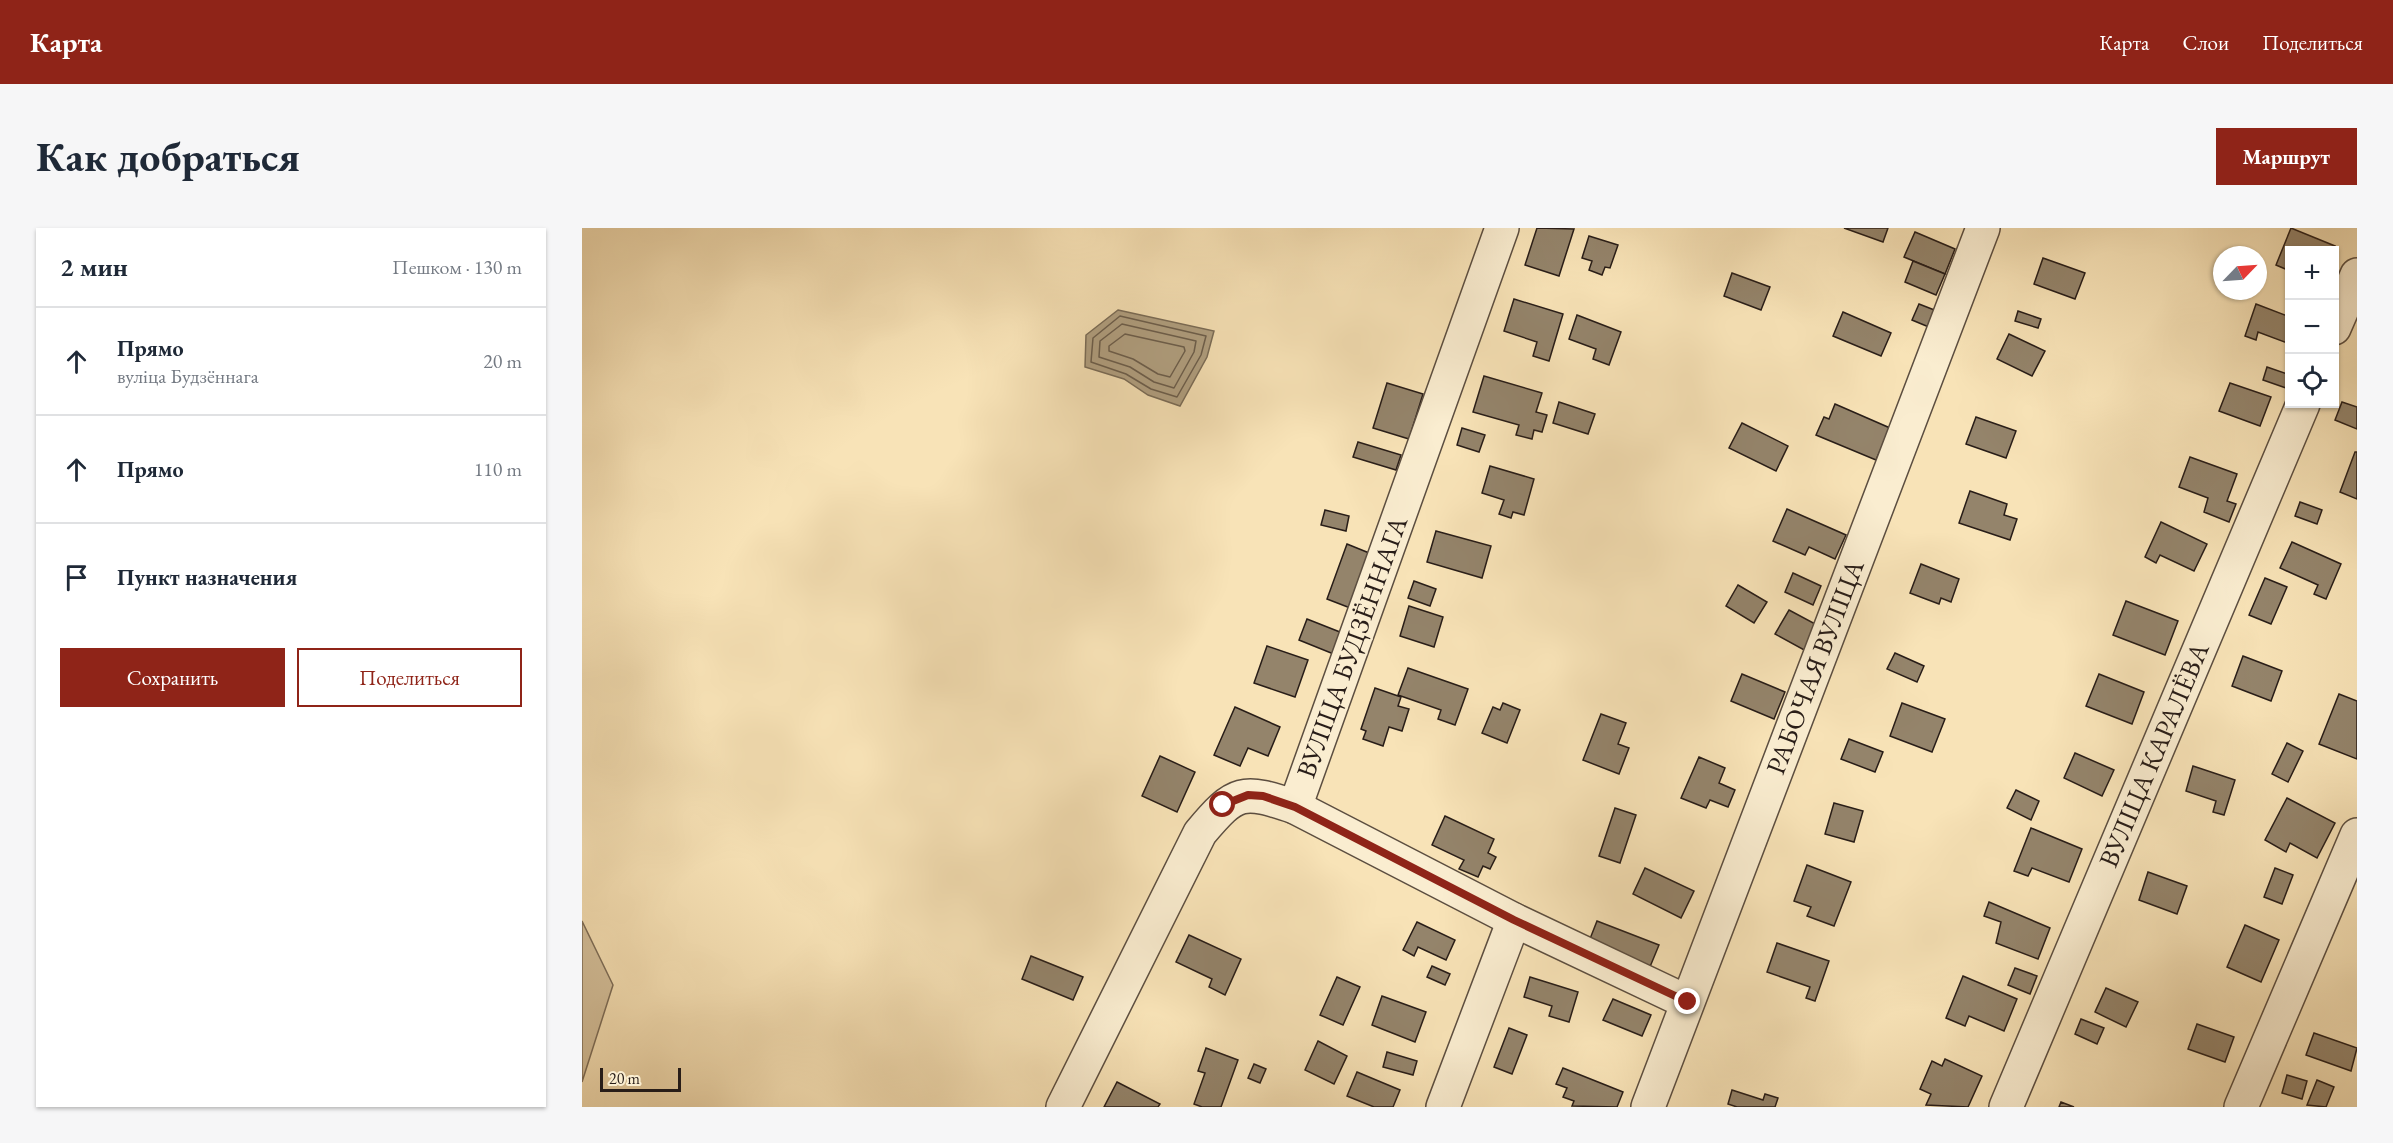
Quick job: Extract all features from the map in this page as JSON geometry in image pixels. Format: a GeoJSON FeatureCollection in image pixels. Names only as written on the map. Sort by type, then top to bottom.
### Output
{"type":"FeatureCollection","features":[{"type":"Feature","properties":{"kind":"street","name":"ВУЛІЦА БУДЗЁННАГА"},"geometry":{"type":"LineString","coordinates":[[1064,1107],[1200,833],[1223,805],[1248,795],[1263,796],[1295,807],[1502,228]]}},
{"type":"Feature","properties":{"kind":"street","name":"РАБОЧАЯ ВУЛІЦА"},"geometry":{"type":"LineString","coordinates":[[1648,1107],[1983,228]]}},
{"type":"Feature","properties":{"kind":"street"},"geometry":{"type":"LineString","coordinates":[[2339,316],[2357,275]]}},
{"type":"Feature","properties":{"kind":"street","name":"ВУЛІЦА КАРАЛЁВА"},"geometry":{"type":"LineString","coordinates":[[2006,1107],[2301,408]]}},
{"type":"Feature","properties":{"kind":"street"},"geometry":{"type":"LineString","coordinates":[[1295,807],[1514,920],[1688,1002]]}},
{"type":"Feature","properties":{"kind":"street"},"geometry":{"type":"LineString","coordinates":[[2241,1107],[2357,835]]}},
{"type":"Feature","properties":{"kind":"street"},"geometry":{"type":"LineString","coordinates":[[1443,1107],[1514,920]]}},
{"type":"Feature","properties":{"kind":"shaded area"},"geometry":{"type":"Polygon","coordinates":[[[582,921],[613,985],[582,1082],[582,921]]]}},
{"type":"Feature","properties":{"kind":"water"},"geometry":{"type":"Polygon","coordinates":[[[1118,310],[1214,331],[1207,357],[1180,406],[1148,395],[1124,379],[1085,367],[1086,335],[1118,310]]]}},
{"type":"Feature","properties":{"kind":"building"},"geometry":{"type":"Polygon","coordinates":[[[1537,228],[1574,229],[1559,276],[1525,265],[1537,228]]]}},
{"type":"Feature","properties":{"kind":"building"},"geometry":{"type":"Polygon","coordinates":[[[1844,228],[1888,228],[1883,242],[1844,228]]]}},
{"type":"Feature","properties":{"kind":"building"},"geometry":{"type":"Polygon","coordinates":[[[2291,228],[2335,246],[2285,246],[2285,269],[2276,265],[2291,228]]]}},
{"type":"Feature","properties":{"kind":"building"},"geometry":{"type":"Polygon","coordinates":[[[1915,232],[1955,249],[1945,274],[1904,257],[1915,232]]]}},
{"type":"Feature","properties":{"kind":"building"},"geometry":{"type":"Polygon","coordinates":[[[1589,236],[1618,245],[1610,268],[1605,267],[1602,275],[1589,270],[1592,261],[1582,258],[1589,236]]]}},
{"type":"Feature","properties":{"kind":"building"},"geometry":{"type":"Polygon","coordinates":[[[2043,258],[2085,273],[2075,299],[2034,284],[2043,258]]]}},
{"type":"Feature","properties":{"kind":"building"},"geometry":{"type":"Polygon","coordinates":[[[1913,261],[1945,274],[1936,295],[1905,282],[1913,261]]]}},
{"type":"Feature","properties":{"kind":"building"},"geometry":{"type":"Polygon","coordinates":[[[1732,273],[1770,287],[1761,310],[1724,296],[1732,273]]]}},
{"type":"Feature","properties":{"kind":"building"},"geometry":{"type":"Polygon","coordinates":[[[1514,299],[1563,314],[1549,361],[1533,356],[1537,342],[1504,331],[1514,299]]]}},
{"type":"Feature","properties":{"kind":"building"},"geometry":{"type":"Polygon","coordinates":[[[1919,304],[1942,313],[1936,330],[1912,320],[1919,304]]]}},
{"type":"Feature","properties":{"kind":"building"},"geometry":{"type":"Polygon","coordinates":[[[2256,304],[2285,315],[2285,342],[2258,332],[2256,340],[2245,336],[2256,304]]]}},
{"type":"Feature","properties":{"kind":"building"},"geometry":{"type":"Polygon","coordinates":[[[2018,311],[2041,319],[2038,328],[2015,321],[2018,311]]]}},
{"type":"Feature","properties":{"kind":"building"},"geometry":{"type":"Polygon","coordinates":[[[1843,312],[1891,333],[1881,356],[1833,336],[1843,312]]]}},
{"type":"Feature","properties":{"kind":"building"},"geometry":{"type":"Polygon","coordinates":[[[1577,315],[1621,332],[1609,365],[1593,359],[1596,349],[1569,339],[1577,315]]]}},
{"type":"Feature","properties":{"kind":"building"},"geometry":{"type":"Polygon","coordinates":[[[2009,334],[2045,351],[2032,376],[1997,359],[2009,334]]]}},
{"type":"Feature","properties":{"kind":"building"},"geometry":{"type":"Polygon","coordinates":[[[2267,367],[2285,373],[2285,388],[2263,380],[2267,367]]]}},
{"type":"Feature","properties":{"kind":"building"},"geometry":{"type":"Polygon","coordinates":[[[1484,376],[1542,393],[1536,412],[1547,415],[1542,432],[1534,430],[1532,439],[1516,435],[1519,425],[1473,412],[1484,376]]]}},
{"type":"Feature","properties":{"kind":"building"},"geometry":{"type":"Polygon","coordinates":[[[1387,383],[1423,394],[1409,439],[1373,428],[1387,383]]]}},
{"type":"Feature","properties":{"kind":"building"},"geometry":{"type":"Polygon","coordinates":[[[2230,383],[2271,397],[2260,426],[2219,411],[2230,383]]]}},
{"type":"Feature","properties":{"kind":"building"},"geometry":{"type":"Polygon","coordinates":[[[1559,402],[1595,414],[1588,434],[1553,423],[1559,402]]]}},
{"type":"Feature","properties":{"kind":"building"},"geometry":{"type":"Polygon","coordinates":[[[2342,402],[2357,407],[2357,429],[2335,420],[2342,402]]]}},
{"type":"Feature","properties":{"kind":"building"},"geometry":{"type":"Polygon","coordinates":[[[1835,404],[1890,428],[1876,460],[1816,435],[1824,417],[1829,419],[1835,404]]]}},
{"type":"Feature","properties":{"kind":"building"},"geometry":{"type":"Polygon","coordinates":[[[1976,417],[2016,431],[2006,458],[1966,444],[1976,417]]]}},
{"type":"Feature","properties":{"kind":"building"},"geometry":{"type":"Polygon","coordinates":[[[1742,423],[1788,446],[1776,471],[1729,448],[1742,423]]]}},
{"type":"Feature","properties":{"kind":"building"},"geometry":{"type":"Polygon","coordinates":[[[1462,428],[1485,435],[1479,452],[1457,445],[1462,428]]]}},
{"type":"Feature","properties":{"kind":"building"},"geometry":{"type":"Polygon","coordinates":[[[1358,442],[1401,455],[1396,470],[1353,457],[1358,442]]]}},
{"type":"Feature","properties":{"kind":"building"},"geometry":{"type":"Polygon","coordinates":[[[2355,452],[2357,452],[2357,499],[2340,492],[2355,452]]]}},
{"type":"Feature","properties":{"kind":"building"},"geometry":{"type":"Polygon","coordinates":[[[2190,457],[2237,474],[2227,501],[2236,504],[2229,522],[2204,512],[2208,498],[2179,487],[2190,457]]]}},
{"type":"Feature","properties":{"kind":"building"},"geometry":{"type":"Polygon","coordinates":[[[1490,466],[1534,479],[1524,515],[1513,512],[1511,518],[1499,514],[1504,500],[1482,493],[1490,466]]]}},
{"type":"Feature","properties":{"kind":"building"},"geometry":{"type":"Polygon","coordinates":[[[1970,491],[2007,504],[2004,515],[2017,519],[2010,540],[1959,523],[1970,491]]]}},
{"type":"Feature","properties":{"kind":"building"},"geometry":{"type":"Polygon","coordinates":[[[2300,502],[2322,510],[2317,524],[2295,516],[2300,502]]]}},
{"type":"Feature","properties":{"kind":"building"},"geometry":{"type":"Polygon","coordinates":[[[1787,509],[1846,535],[1835,559],[1809,547],[1805,555],[1773,541],[1787,509]]]}},
{"type":"Feature","properties":{"kind":"building"},"geometry":{"type":"Polygon","coordinates":[[[1325,510],[1349,516],[1346,531],[1321,525],[1325,510]]]}},
{"type":"Feature","properties":{"kind":"building"},"geometry":{"type":"Polygon","coordinates":[[[2161,522],[2207,544],[2194,571],[2160,555],[2156,563],[2145,557],[2161,522]]]}},
{"type":"Feature","properties":{"kind":"building"},"geometry":{"type":"Polygon","coordinates":[[[1436,531],[1491,546],[1482,578],[1427,562],[1436,531]]]}},
{"type":"Feature","properties":{"kind":"building"},"geometry":{"type":"Polygon","coordinates":[[[2292,542],[2341,564],[2326,599],[2314,594],[2318,585],[2280,568],[2292,542]]]}},
{"type":"Feature","properties":{"kind":"building"},"geometry":{"type":"Polygon","coordinates":[[[1347,544],[1379,557],[1358,611],[1327,599],[1347,544]]]}},
{"type":"Feature","properties":{"kind":"building"},"geometry":{"type":"Polygon","coordinates":[[[1921,564],[1959,579],[1951,602],[1941,598],[1939,604],[1910,593],[1921,564]]]}},
{"type":"Feature","properties":{"kind":"building"},"geometry":{"type":"Polygon","coordinates":[[[1793,573],[1821,586],[1813,605],[1785,592],[1793,573]]]}},
{"type":"Feature","properties":{"kind":"building"},"geometry":{"type":"Polygon","coordinates":[[[2265,578],[2287,587],[2271,624],[2249,615],[2265,578]]]}},
{"type":"Feature","properties":{"kind":"building"},"geometry":{"type":"Polygon","coordinates":[[[1414,581],[1436,589],[1430,606],[1408,598],[1414,581]]]}},
{"type":"Feature","properties":{"kind":"building"},"geometry":{"type":"Polygon","coordinates":[[[1738,585],[1767,602],[1754,623],[1726,606],[1738,585]]]}},
{"type":"Feature","properties":{"kind":"building"},"geometry":{"type":"Polygon","coordinates":[[[2126,601],[2178,621],[2165,655],[2113,635],[2126,601]]]}},
{"type":"Feature","properties":{"kind":"building"},"geometry":{"type":"Polygon","coordinates":[[[1409,606],[1443,617],[1434,647],[1400,636],[1409,606]]]}},
{"type":"Feature","properties":{"kind":"building"},"geometry":{"type":"Polygon","coordinates":[[[1789,610],[1819,626],[1806,651],[1775,634],[1789,610]]]}},
{"type":"Feature","properties":{"kind":"building"},"geometry":{"type":"Polygon","coordinates":[[[1307,619],[1350,636],[1341,657],[1299,640],[1307,619]]]}},
{"type":"Feature","properties":{"kind":"building"},"geometry":{"type":"Polygon","coordinates":[[[1267,646],[1308,660],[1295,697],[1254,683],[1267,646]]]}},
{"type":"Feature","properties":{"kind":"building"},"geometry":{"type":"Polygon","coordinates":[[[1895,653],[1924,666],[1917,682],[1887,669],[1895,653]]]}},
{"type":"Feature","properties":{"kind":"building"},"geometry":{"type":"Polygon","coordinates":[[[2243,656],[2282,671],[2271,701],[2232,686],[2243,656]]]}},
{"type":"Feature","properties":{"kind":"building"},"geometry":{"type":"Polygon","coordinates":[[[1408,668],[1468,689],[1455,725],[1438,719],[1441,710],[1398,695],[1408,668]]]}},
{"type":"Feature","properties":{"kind":"building"},"geometry":{"type":"Polygon","coordinates":[[[1742,674],[1785,692],[1774,719],[1731,701],[1742,674]]]}},
{"type":"Feature","properties":{"kind":"building"},"geometry":{"type":"Polygon","coordinates":[[[2099,674],[2144,692],[2132,724],[2086,706],[2099,674]]]}},
{"type":"Feature","properties":{"kind":"building"},"geometry":{"type":"Polygon","coordinates":[[[1375,688],[1401,697],[1398,706],[1409,709],[1402,731],[1389,727],[1383,746],[1363,739],[1366,731],[1361,729],[1375,688]]]}},
{"type":"Feature","properties":{"kind":"building"},"geometry":{"type":"Polygon","coordinates":[[[2339,694],[2357,701],[2357,759],[2319,744],[2339,694]]]}},
{"type":"Feature","properties":{"kind":"building"},"geometry":{"type":"Polygon","coordinates":[[[1503,703],[1520,710],[1507,743],[1482,733],[1493,707],[1500,710],[1503,703]]]}},
{"type":"Feature","properties":{"kind":"building"},"geometry":{"type":"Polygon","coordinates":[[[1902,703],[1945,719],[1932,752],[1890,736],[1902,703]]]}},
{"type":"Feature","properties":{"kind":"building"},"geometry":{"type":"Polygon","coordinates":[[[1235,707],[1280,727],[1268,756],[1248,748],[1240,766],[1214,755],[1235,707]]]}},
{"type":"Feature","properties":{"kind":"building"},"geometry":{"type":"Polygon","coordinates":[[[1601,714],[1626,723],[1618,744],[1629,748],[1619,774],[1583,760],[1601,714]]]}},
{"type":"Feature","properties":{"kind":"building"},"geometry":{"type":"Polygon","coordinates":[[[1849,739],[1883,752],[1875,772],[1841,759],[1849,739]]]}},
{"type":"Feature","properties":{"kind":"building"},"geometry":{"type":"Polygon","coordinates":[[[2287,743],[2303,751],[2288,782],[2272,774],[2287,743]]]}},
{"type":"Feature","properties":{"kind":"building"},"geometry":{"type":"Polygon","coordinates":[[[2075,753],[2114,770],[2102,796],[2064,778],[2075,753]]]}},
{"type":"Feature","properties":{"kind":"building"},"geometry":{"type":"Polygon","coordinates":[[[1160,756],[1195,772],[1177,812],[1142,796],[1160,756]]]}},
{"type":"Feature","properties":{"kind":"building"},"geometry":{"type":"Polygon","coordinates":[[[1699,757],[1725,768],[1719,783],[1735,790],[1728,807],[1710,800],[1706,808],[1681,798],[1699,757]]]}},
{"type":"Feature","properties":{"kind":"building"},"geometry":{"type":"Polygon","coordinates":[[[2193,766],[2235,780],[2224,815],[2213,812],[2216,801],[2186,791],[2193,766]]]}},
{"type":"Feature","properties":{"kind":"building"},"geometry":{"type":"Polygon","coordinates":[[[2016,790],[2039,801],[2031,820],[2007,808],[2016,790]]]}},
{"type":"Feature","properties":{"kind":"building"},"geometry":{"type":"Polygon","coordinates":[[[2287,798],[2335,823],[2317,858],[2290,843],[2286,852],[2265,840],[2287,798]]]}},
{"type":"Feature","properties":{"kind":"building"},"geometry":{"type":"Polygon","coordinates":[[[1834,803],[1863,811],[1854,842],[1825,834],[1834,803]]]}},
{"type":"Feature","properties":{"kind":"building"},"geometry":{"type":"Polygon","coordinates":[[[1615,808],[1636,815],[1620,863],[1599,856],[1615,808]]]}},
{"type":"Feature","properties":{"kind":"building"},"geometry":{"type":"Polygon","coordinates":[[[1445,816],[1494,839],[1488,853],[1496,857],[1490,869],[1483,866],[1478,877],[1459,869],[1464,860],[1432,845],[1445,816]]]}},
{"type":"Feature","properties":{"kind":"building"},"geometry":{"type":"Polygon","coordinates":[[[2031,828],[2082,849],[2069,882],[2032,868],[2028,876],[2014,871],[2031,828]]]}},
{"type":"Feature","properties":{"kind":"building"},"geometry":{"type":"Polygon","coordinates":[[[1807,865],[1851,882],[1834,926],[1807,916],[1811,907],[1794,901],[1807,865]]]}},
{"type":"Feature","properties":{"kind":"building"},"geometry":{"type":"Polygon","coordinates":[[[1645,868],[1694,891],[1681,918],[1633,894],[1645,868]]]}},
{"type":"Feature","properties":{"kind":"building"},"geometry":{"type":"Polygon","coordinates":[[[2275,868],[2293,875],[2282,904],[2264,897],[2275,868]]]}},
{"type":"Feature","properties":{"kind":"building"},"geometry":{"type":"Polygon","coordinates":[[[2148,872],[2187,886],[2177,914],[2139,900],[2148,872]]]}},
{"type":"Feature","properties":{"kind":"building"},"geometry":{"type":"Polygon","coordinates":[[[1989,902],[2050,928],[2038,959],[1996,943],[2001,922],[1984,916],[1989,902]]]}},
{"type":"Feature","properties":{"kind":"building"},"geometry":{"type":"Polygon","coordinates":[[[1597,921],[1659,945],[1647,974],[1586,949],[1597,921]]]}},
{"type":"Feature","properties":{"kind":"building"},"geometry":{"type":"Polygon","coordinates":[[[1417,922],[1455,940],[1446,960],[1418,947],[1414,956],[1403,950],[1417,922]]]}},
{"type":"Feature","properties":{"kind":"building"},"geometry":{"type":"Polygon","coordinates":[[[2245,925],[2279,940],[2261,982],[2227,967],[2245,925]]]}},
{"type":"Feature","properties":{"kind":"building"},"geometry":{"type":"Polygon","coordinates":[[[1189,935],[1241,959],[1225,995],[1209,987],[1212,979],[1176,962],[1189,935]]]}},
{"type":"Feature","properties":{"kind":"building"},"geometry":{"type":"Polygon","coordinates":[[[1777,943],[1829,961],[1815,1001],[1806,998],[1810,987],[1767,972],[1777,943]]]}},
{"type":"Feature","properties":{"kind":"building"},"geometry":{"type":"Polygon","coordinates":[[[1031,956],[1083,977],[1073,1000],[1022,979],[1031,956]]]}},
{"type":"Feature","properties":{"kind":"building"},"geometry":{"type":"Polygon","coordinates":[[[1432,966],[1450,974],[1445,985],[1427,977],[1432,966]]]}},
{"type":"Feature","properties":{"kind":"building"},"geometry":{"type":"Polygon","coordinates":[[[2015,968],[2037,976],[2030,994],[2008,985],[2015,968]]]}},
{"type":"Feature","properties":{"kind":"building"},"geometry":{"type":"Polygon","coordinates":[[[1963,976],[2017,999],[2004,1031],[1969,1016],[1965,1026],[1946,1018],[1963,976]]]}},
{"type":"Feature","properties":{"kind":"building"},"geometry":{"type":"Polygon","coordinates":[[[1337,977],[1360,987],[1343,1025],[1320,1015],[1337,977]]]}},
{"type":"Feature","properties":{"kind":"building"},"geometry":{"type":"Polygon","coordinates":[[[1530,977],[1578,992],[1569,1022],[1549,1016],[1552,1006],[1524,997],[1530,977]]]}},
{"type":"Feature","properties":{"kind":"building"},"geometry":{"type":"Polygon","coordinates":[[[2106,988],[2138,1002],[2126,1027],[2095,1012],[2106,988]]]}},
{"type":"Feature","properties":{"kind":"building"},"geometry":{"type":"Polygon","coordinates":[[[1382,996],[1426,1012],[1415,1042],[1372,1025],[1382,996]]]}},
{"type":"Feature","properties":{"kind":"building"},"geometry":{"type":"Polygon","coordinates":[[[1613,999],[1651,1015],[1642,1036],[1603,1020],[1613,999]]]}},
{"type":"Feature","properties":{"kind":"building"},"geometry":{"type":"Polygon","coordinates":[[[2081,1019],[2104,1028],[2097,1044],[2075,1034],[2081,1019]]]}},
{"type":"Feature","properties":{"kind":"building"},"geometry":{"type":"Polygon","coordinates":[[[2197,1024],[2234,1037],[2225,1062],[2188,1049],[2197,1024]]]}},
{"type":"Feature","properties":{"kind":"building"},"geometry":{"type":"Polygon","coordinates":[[[1509,1028],[1527,1035],[1512,1074],[1494,1067],[1509,1028]]]}},
{"type":"Feature","properties":{"kind":"building"},"geometry":{"type":"Polygon","coordinates":[[[2314,1033],[2357,1048],[2351,1071],[2306,1055],[2314,1033]]]}},
{"type":"Feature","properties":{"kind":"building"},"geometry":{"type":"Polygon","coordinates":[[[1318,1041],[1347,1056],[1334,1084],[1305,1070],[1318,1041]]]}},
{"type":"Feature","properties":{"kind":"building"},"geometry":{"type":"Polygon","coordinates":[[[1206,1048],[1238,1060],[1221,1107],[1202,1107],[1194,1104],[1205,1073],[1198,1071],[1206,1048]]]}},
{"type":"Feature","properties":{"kind":"building"},"geometry":{"type":"Polygon","coordinates":[[[1387,1052],[1417,1061],[1413,1075],[1383,1067],[1387,1052]]]}},
{"type":"Feature","properties":{"kind":"building"},"geometry":{"type":"Polygon","coordinates":[[[1945,1059],[1982,1076],[1968,1107],[1926,1105],[1931,1094],[1920,1089],[1932,1061],[1942,1066],[1945,1059]]]}},
{"type":"Feature","properties":{"kind":"building"},"geometry":{"type":"Polygon","coordinates":[[[1254,1064],[1266,1069],[1260,1083],[1248,1078],[1254,1064]]]}},
{"type":"Feature","properties":{"kind":"building"},"geometry":{"type":"Polygon","coordinates":[[[1563,1068],[1623,1092],[1617,1107],[1572,1106],[1574,1101],[1563,1097],[1567,1088],[1556,1084],[1563,1068]]]}},
{"type":"Feature","properties":{"kind":"building"},"geometry":{"type":"Polygon","coordinates":[[[1357,1072],[1400,1090],[1393,1107],[1374,1107],[1347,1096],[1357,1072]]]}},
{"type":"Feature","properties":{"kind":"building"},"geometry":{"type":"Polygon","coordinates":[[[2287,1075],[2307,1081],[2302,1099],[2282,1093],[2287,1075]]]}},
{"type":"Feature","properties":{"kind":"building"},"geometry":{"type":"Polygon","coordinates":[[[2317,1080],[2334,1087],[2326,1107],[2307,1105],[2317,1080]]]}},
{"type":"Feature","properties":{"kind":"building"},"geometry":{"type":"Polygon","coordinates":[[[1117,1082],[1160,1104],[1158,1107],[1104,1107],[1117,1082]]]}},
{"type":"Feature","properties":{"kind":"building"},"geometry":{"type":"Polygon","coordinates":[[[1732,1090],[1763,1100],[1765,1094],[1778,1098],[1775,1107],[1737,1107],[1728,1104],[1732,1090]]]}},
{"type":"Feature","properties":{"kind":"building"},"geometry":{"type":"Polygon","coordinates":[[[2061,1102],[2074,1107],[2059,1107],[2061,1102]]]}},
{"type":"Feature","properties":{"kind":"route"},"geometry":{"type":"LineString","coordinates":[[1223,805],[1248,795],[1263,796],[1295,807],[1514,920],[1688,1002]]}}]}
